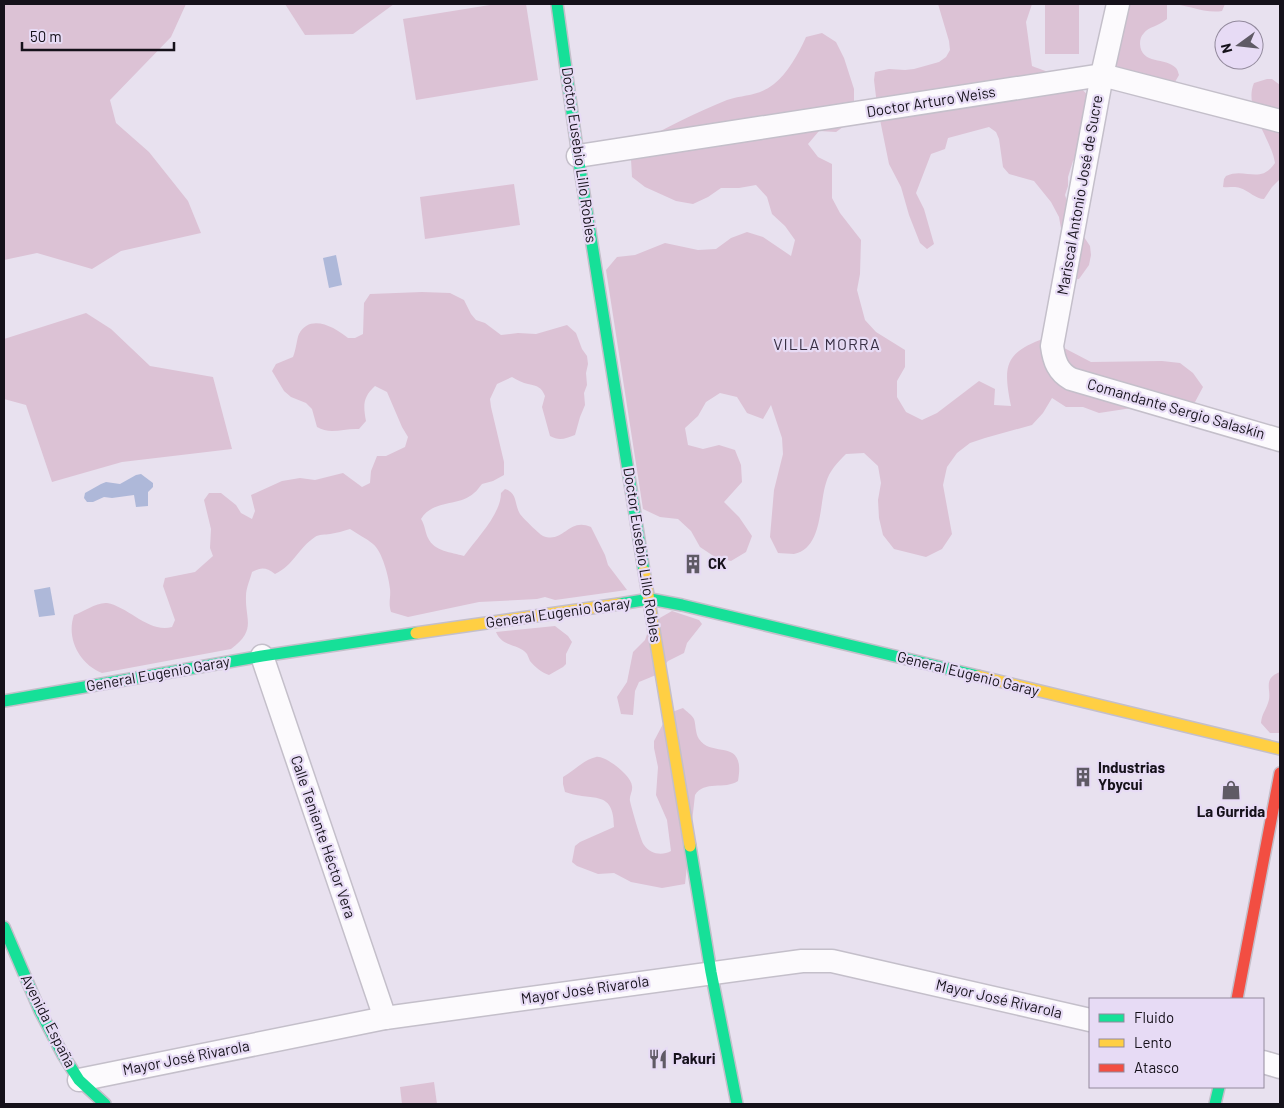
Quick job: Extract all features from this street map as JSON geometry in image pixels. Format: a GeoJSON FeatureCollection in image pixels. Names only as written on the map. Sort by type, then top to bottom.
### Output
{"type":"FeatureCollection","features":[{"type":"Feature","properties":{"kind":"street","name":"Doctor Eusebio Lillo Robles"},"geometry":{"type":"LineString","coordinates":[[557,4],[578,156],[650,599],[712,972],[737,1104]]}},
{"type":"Feature","properties":{"kind":"street","name":"Mariscal Antonio José de Sucre"},"geometry":{"type":"LineString","coordinates":[[1071,379],[1062,374],[1054,357],[1052,346],[1102,75],[1118,4]]}},
{"type":"Feature","properties":{"kind":"street","name":"Doctor Arturo Weiss"},"geometry":{"type":"LineString","coordinates":[[578,156],[1102,75],[1280,121]]}},
{"type":"Feature","properties":{"kind":"street","name":"Comandante Sergio Salaskín"},"geometry":{"type":"LineString","coordinates":[[1071,379],[1280,440]]}},
{"type":"Feature","properties":{"kind":"street","name":"General Eugenio Garay"},"geometry":{"type":"LineString","coordinates":[[4,701],[262,656],[650,599],[692,607],[1280,749]]}},
{"type":"Feature","properties":{"kind":"street","name":"Calle Teniente Héctor Vera"},"geometry":{"type":"LineString","coordinates":[[262,656],[385,1018]]}},
{"type":"Feature","properties":{"kind":"street"},"geometry":{"type":"LineString","coordinates":[[1237,998],[1280,772]]}},
{"type":"Feature","properties":{"kind":"street","name":"Avenida España"},"geometry":{"type":"LineString","coordinates":[[4,927],[40,1011],[63,1055],[79,1080],[106,1104]]}},
{"type":"Feature","properties":{"kind":"street","name":"Mayor José Rivarola"},"geometry":{"type":"LineString","coordinates":[[79,1080],[385,1018],[802,961],[832,961],[1089,1020]]}},
{"type":"Feature","properties":{"kind":"street"},"geometry":{"type":"LineString","coordinates":[[1264,1062],[1280,1067]]}},
{"type":"Feature","properties":{"kind":"street"},"geometry":{"type":"LineString","coordinates":[[1215,1104],[1219,1088]]}},
{"type":"Feature","properties":{"kind":"shaded area"},"geometry":{"type":"Polygon","coordinates":[[[4,4],[186,4],[171,37],[110,100],[116,123],[149,152],[188,201],[201,233],[121,251],[92,269],[37,253],[4,260],[4,4]]]}},
{"type":"Feature","properties":{"kind":"shaded area"},"geometry":{"type":"Polygon","coordinates":[[[285,4],[394,4],[353,34],[305,35],[285,4]]]}},
{"type":"Feature","properties":{"kind":"shaded area"},"geometry":{"type":"Polygon","coordinates":[[[496,4],[526,4],[538,80],[416,100],[403,19],[496,4]]]}},
{"type":"Feature","properties":{"kind":"shaded area"},"geometry":{"type":"Polygon","coordinates":[[[938,4],[1032,4],[1026,22],[1032,66],[1066,79],[1082,89],[1087,95],[1091,106],[1091,141],[1073,161],[1065,195],[1074,222],[1090,246],[1089,265],[1079,279],[1070,280],[1059,217],[1051,202],[1034,181],[1009,174],[1003,167],[999,139],[996,132],[989,127],[948,138],[945,149],[931,154],[916,193],[924,209],[934,244],[927,249],[920,243],[901,187],[889,164],[874,80],[875,72],[889,69],[914,69],[939,62],[946,57],[950,50],[949,41],[938,4]]]}},
{"type":"Feature","properties":{"kind":"shaded area"},"geometry":{"type":"Polygon","coordinates":[[[1045,4],[1079,4],[1079,54],[1045,54],[1045,4]]]}},
{"type":"Feature","properties":{"kind":"shaded area"},"geometry":{"type":"Polygon","coordinates":[[[1121,4],[1167,4],[1167,19],[1146,31],[1141,36],[1140,44],[1141,51],[1149,58],[1176,68],[1179,75],[1175,82],[1126,78],[1110,58],[1121,4]]]}},
{"type":"Feature","properties":{"kind":"shaded area"},"geometry":{"type":"Polygon","coordinates":[[[1174,4],[1225,4],[1222,11],[1215,12],[1174,4]]]}},
{"type":"Feature","properties":{"kind":"shaded area"},"geometry":{"type":"Polygon","coordinates":[[[822,33],[836,42],[844,58],[854,89],[854,106],[850,122],[836,132],[819,131],[808,144],[818,157],[832,164],[832,198],[840,213],[861,240],[860,274],[857,290],[865,320],[876,332],[905,350],[905,367],[897,381],[897,397],[906,412],[922,420],[937,413],[979,381],[995,389],[994,405],[1011,406],[1007,381],[1007,371],[1010,363],[1021,349],[1045,338],[1091,362],[1162,361],[1180,363],[1193,373],[1203,387],[1195,402],[1181,411],[1132,408],[1099,413],[1083,407],[1066,407],[1052,398],[1043,413],[1032,425],[970,443],[957,453],[947,467],[943,485],[952,534],[942,549],[926,557],[894,549],[883,535],[879,518],[878,500],[881,483],[878,466],[864,453],[846,454],[827,479],[818,524],[810,543],[803,550],[794,554],[778,553],[770,537],[774,490],[783,454],[782,438],[771,405],[763,419],[747,413],[737,397],[720,393],[706,402],[698,416],[685,428],[688,445],[703,449],[719,445],[735,450],[741,465],[742,482],[724,502],[739,517],[752,536],[746,552],[731,561],[715,557],[700,547],[691,531],[678,519],[660,517],[643,509],[606,270],[617,257],[635,255],[665,243],[698,250],[716,249],[731,238],[747,232],[763,237],[791,256],[795,240],[785,226],[772,214],[767,197],[756,185],[739,188],[721,188],[693,204],[676,201],[645,187],[632,177],[631,159],[637,144],[670,126],[727,100],[768,88],[779,80],[788,69],[806,37],[822,33]]]}},
{"type":"Feature","properties":{"kind":"shaded area"},"geometry":{"type":"Polygon","coordinates":[[[1272,79],[1280,85],[1280,179],[1264,199],[1258,198],[1240,188],[1223,187],[1226,176],[1240,173],[1264,173],[1275,163],[1252,102],[1254,83],[1272,79]]]}},
{"type":"Feature","properties":{"kind":"shaded area"},"geometry":{"type":"Polygon","coordinates":[[[514,184],[520,225],[425,239],[420,197],[514,184]]]}},
{"type":"Feature","properties":{"kind":"shaded area"},"geometry":{"type":"Polygon","coordinates":[[[450,293],[464,300],[476,320],[485,323],[501,335],[518,333],[536,334],[567,325],[576,333],[587,356],[588,364],[586,373],[587,385],[584,393],[585,405],[575,435],[565,438],[556,439],[550,436],[542,407],[545,396],[539,387],[512,377],[497,384],[490,399],[504,462],[504,475],[482,484],[468,497],[432,508],[426,513],[421,519],[431,543],[444,551],[464,556],[493,517],[500,501],[501,493],[505,489],[514,496],[520,514],[543,536],[556,537],[577,525],[591,527],[608,565],[627,590],[555,600],[545,597],[479,602],[408,617],[391,612],[388,578],[382,558],[376,547],[350,529],[318,535],[304,546],[287,566],[275,574],[264,568],[252,572],[246,593],[247,630],[239,642],[231,649],[102,673],[87,663],[76,649],[73,641],[72,624],[74,615],[95,606],[103,603],[115,605],[147,623],[163,628],[172,627],[175,620],[163,586],[165,578],[195,572],[213,556],[210,548],[211,529],[204,500],[209,493],[221,493],[236,505],[241,513],[252,519],[255,511],[251,495],[282,481],[300,478],[315,480],[343,473],[362,487],[370,483],[371,471],[377,456],[386,456],[405,447],[408,437],[387,392],[375,386],[368,394],[364,406],[366,421],[359,429],[327,431],[317,427],[312,409],[306,403],[291,397],[284,391],[272,371],[276,364],[293,357],[299,334],[309,324],[316,323],[330,326],[348,338],[355,338],[363,334],[364,303],[370,294],[450,293]]]}},
{"type":"Feature","properties":{"kind":"shaded area"},"geometry":{"type":"Polygon","coordinates":[[[86,313],[111,329],[150,366],[213,377],[232,449],[122,462],[52,482],[26,405],[4,399],[4,339],[86,313]]]}},
{"type":"Feature","properties":{"kind":"shaded area"},"geometry":{"type":"Polygon","coordinates":[[[672,611],[699,620],[702,624],[687,643],[684,653],[668,661],[656,675],[639,682],[635,691],[633,715],[621,714],[617,697],[627,682],[633,652],[645,640],[651,623],[672,611]]]}},
{"type":"Feature","properties":{"kind":"shaded area"},"geometry":{"type":"Polygon","coordinates":[[[555,626],[568,636],[572,642],[566,654],[566,664],[549,675],[534,665],[527,654],[519,648],[503,641],[496,632],[555,626]]]}},
{"type":"Feature","properties":{"kind":"shaded area"},"geometry":{"type":"Polygon","coordinates":[[[1280,672],[1280,733],[1270,733],[1261,723],[1261,720],[1269,699],[1269,682],[1274,675],[1280,672]]]}},
{"type":"Feature","properties":{"kind":"shaded area"},"geometry":{"type":"Polygon","coordinates":[[[683,708],[694,719],[699,739],[705,745],[712,748],[733,753],[737,758],[739,767],[738,781],[733,784],[709,786],[699,790],[695,795],[685,884],[662,888],[631,882],[614,873],[598,874],[577,866],[572,862],[575,846],[614,827],[613,815],[606,801],[565,792],[563,777],[591,758],[596,757],[611,763],[623,772],[631,782],[630,801],[644,845],[656,853],[671,851],[667,820],[656,795],[658,767],[654,741],[664,722],[672,712],[683,708]]]}},
{"type":"Feature","properties":{"kind":"shaded area"},"geometry":{"type":"Polygon","coordinates":[[[434,1082],[437,1104],[402,1104],[400,1087],[434,1082]]]}},
{"type":"Feature","properties":{"kind":"water"},"geometry":{"type":"Polygon","coordinates":[[[336,255],[342,285],[329,288],[323,258],[336,255]]]}},
{"type":"Feature","properties":{"kind":"water"},"geometry":{"type":"Polygon","coordinates":[[[141,474],[153,483],[153,487],[148,492],[148,506],[136,507],[134,495],[112,498],[104,497],[93,502],[87,502],[84,498],[85,493],[101,484],[106,482],[120,484],[141,474]]]}},
{"type":"Feature","properties":{"kind":"water"},"geometry":{"type":"Polygon","coordinates":[[[50,587],[55,615],[39,617],[34,590],[50,587]]]}},
{"type":"Feature","properties":{"kind":"traffic: fast"},"geometry":{"type":"LineString","coordinates":[[557,4],[578,156],[644,571]]}},
{"type":"Feature","properties":{"kind":"traffic: fast"},"geometry":{"type":"LineString","coordinates":[[619,604],[650,599],[682,605],[978,676]]}},
{"type":"Feature","properties":{"kind":"traffic: fast"},"geometry":{"type":"LineString","coordinates":[[4,701],[262,656],[416,633]]}},
{"type":"Feature","properties":{"kind":"traffic: fast"},"geometry":{"type":"LineString","coordinates":[[690,846],[711,972],[737,1104]]}},
{"type":"Feature","properties":{"kind":"traffic: fast"},"geometry":{"type":"LineString","coordinates":[[4,927],[40,1011],[63,1055],[79,1080],[105,1104]]}},
{"type":"Feature","properties":{"kind":"traffic: fast"},"geometry":{"type":"LineString","coordinates":[[1215,1104],[1219,1088]]}},
{"type":"Feature","properties":{"kind":"traffic: slow"},"geometry":{"type":"LineString","coordinates":[[644,571],[690,846]]}},
{"type":"Feature","properties":{"kind":"traffic: slow"},"geometry":{"type":"LineString","coordinates":[[416,633],[619,604]]}},
{"type":"Feature","properties":{"kind":"traffic: slow"},"geometry":{"type":"LineString","coordinates":[[978,676],[1280,749]]}},
{"type":"Feature","properties":{"kind":"traffic: jam"},"geometry":{"type":"LineString","coordinates":[[1237,998],[1280,773]]}},
{"type":"Feature","properties":{"kind":"place","name":"CK"},"geometry":{"type":"Point","coordinates":[693,564]}},
{"type":"Feature","properties":{"kind":"place","name":"Industrias Ybycui"},"geometry":{"type":"Point","coordinates":[1083,777]}},
{"type":"Feature","properties":{"kind":"place","name":"La Gurrida"},"geometry":{"type":"Point","coordinates":[1231,790]}},
{"type":"Feature","properties":{"kind":"place","name":"Pakuri"},"geometry":{"type":"Point","coordinates":[658,1059]}},
{"type":"Feature","properties":{"kind":"district","name":"VILLA MORRA"},"geometry":{"type":"Point","coordinates":[827,344]}}]}
